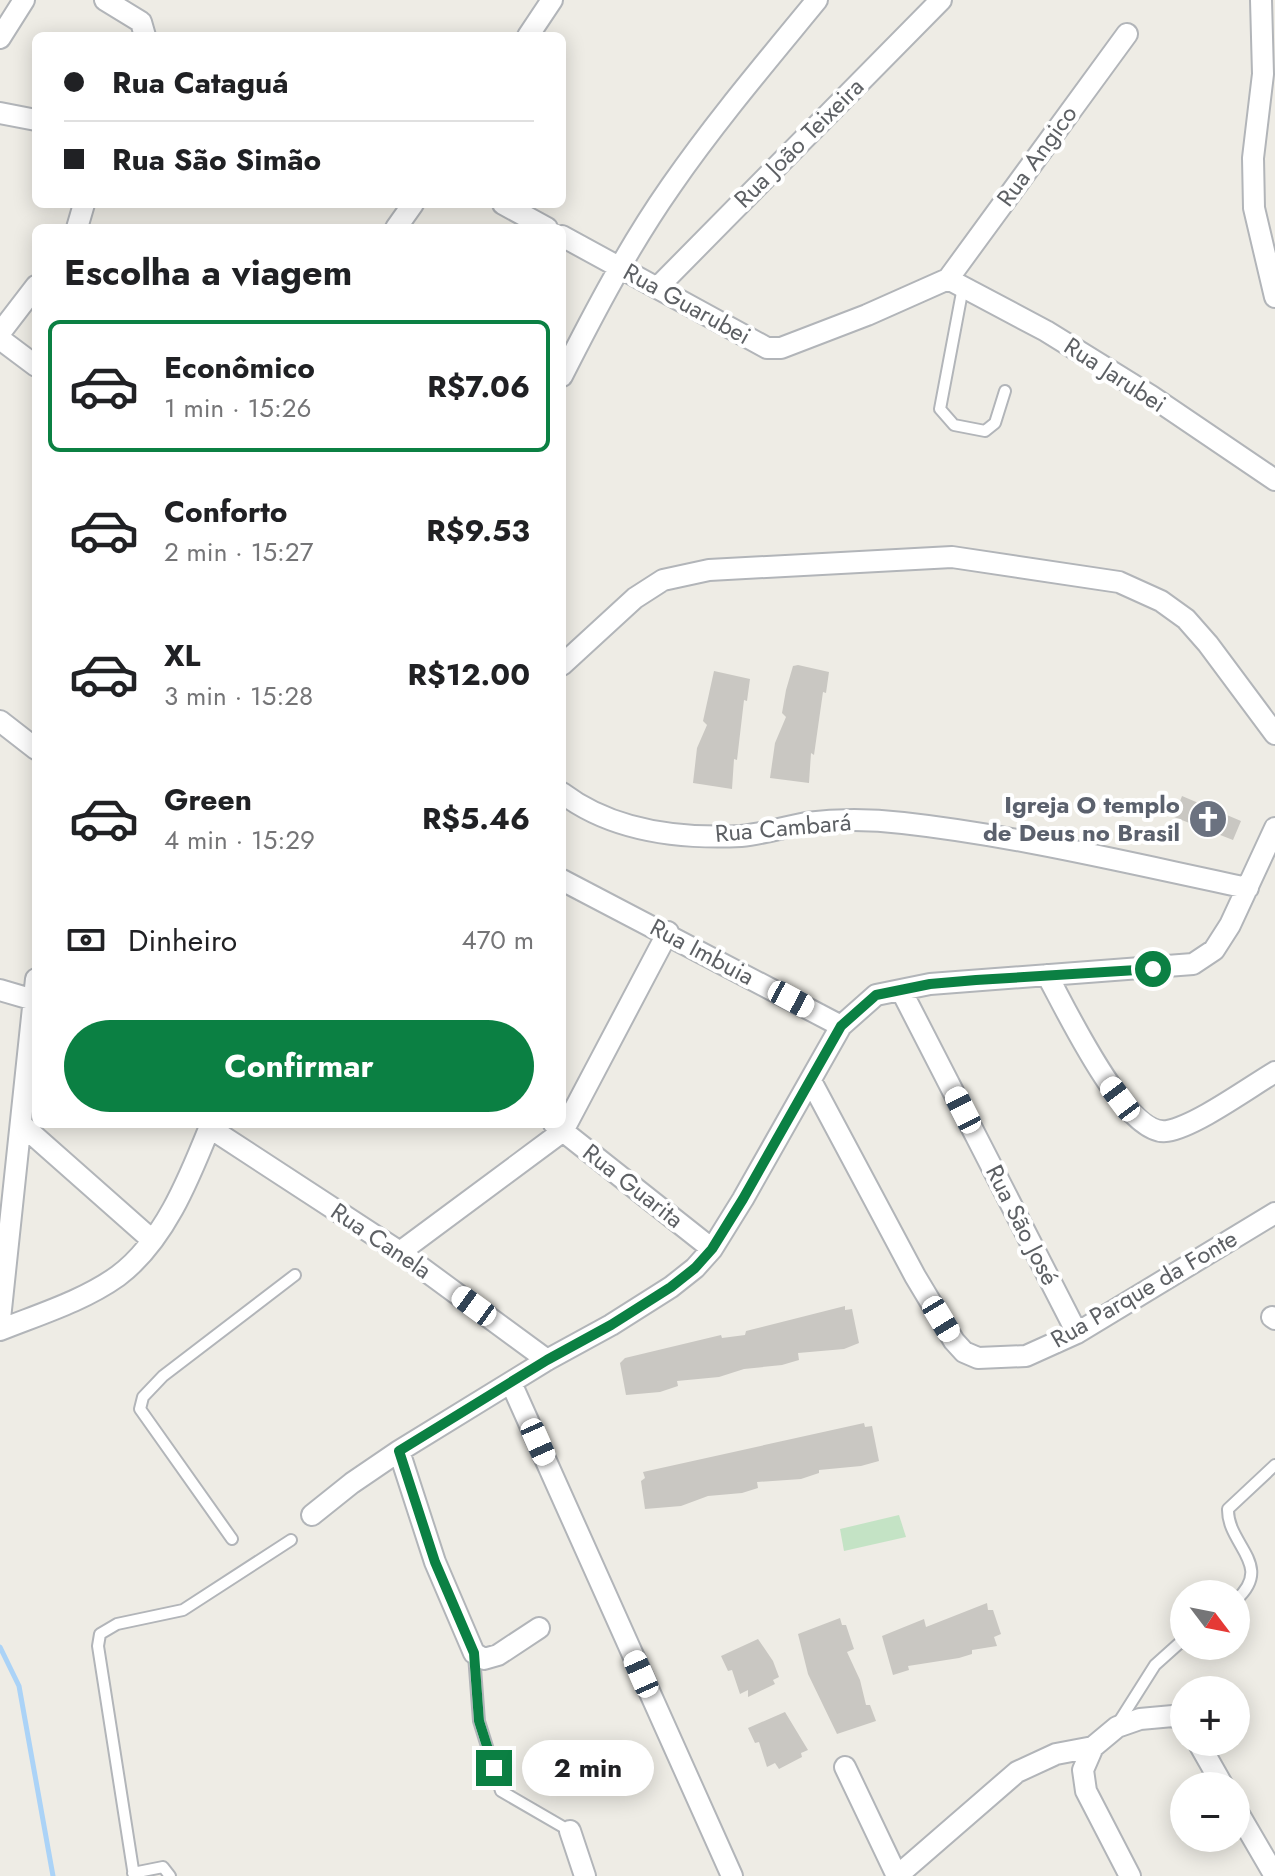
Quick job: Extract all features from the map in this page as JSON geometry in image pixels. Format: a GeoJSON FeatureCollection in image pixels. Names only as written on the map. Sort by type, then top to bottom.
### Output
{"type":"FeatureCollection","features":[{"type":"Feature","properties":{"kind":"street"},"geometry":{"type":"LineString","coordinates":[[105,0],[141,22],[144,32]]}},
{"type":"Feature","properties":{"kind":"street"},"geometry":{"type":"LineString","coordinates":[[531,32],[552,0]]}},
{"type":"Feature","properties":{"kind":"street"},"geometry":{"type":"LineString","coordinates":[[566,368],[620,267],[671,186],[738,95],[817,0]]}},
{"type":"Feature","properties":{"kind":"street","name":"Rua João Teixeira"},"geometry":{"type":"LineString","coordinates":[[658,287],[941,0]]}},
{"type":"Feature","properties":{"kind":"street"},"geometry":{"type":"LineString","coordinates":[[1261,0],[1267,107],[1253,158],[1254,208],[1275,297]]}},
{"type":"Feature","properties":{"kind":"street"},"geometry":{"type":"LineString","coordinates":[[0,38],[16,3]]}},
{"type":"Feature","properties":{"kind":"street","name":"Rua Angico"},"geometry":{"type":"LineString","coordinates":[[956,283],[1127,34]]}},
{"type":"Feature","properties":{"kind":"street"},"geometry":{"type":"LineString","coordinates":[[0,113],[32,119]]}},
{"type":"Feature","properties":{"kind":"street"},"geometry":{"type":"LineString","coordinates":[[510,208],[540,224]]}},
{"type":"Feature","properties":{"kind":"street","name":"Rua Guarubei"},"geometry":{"type":"LineString","coordinates":[[566,238],[767,348],[781,348],[956,283]]}},
{"type":"Feature","properties":{"kind":"street","name":"Rua Jarubei"},"geometry":{"type":"LineString","coordinates":[[956,283],[1046,331],[1151,396],[1275,480]]}},
{"type":"Feature","properties":{"kind":"street"},"geometry":{"type":"LineString","coordinates":[[32,292],[0,336],[32,363]]}},
{"type":"Feature","properties":{"kind":"street"},"geometry":{"type":"LineString","coordinates":[[566,661],[635,598],[663,580],[709,570],[952,557],[1119,582],[1161,601],[1186,619],[1208,644],[1275,734]]}},
{"type":"Feature","properties":{"kind":"street"},"geometry":{"type":"LineString","coordinates":[[0,721],[32,746]]}},
{"type":"Feature","properties":{"kind":"street","name":"Rua Cambará"},"geometry":{"type":"LineString","coordinates":[[566,796],[592,813],[624,826],[726,836],[850,819],[903,823],[1050,847],[1248,888]]}},
{"type":"Feature","properties":{"kind":"street"},"geometry":{"type":"LineString","coordinates":[[312,1515],[399,1451],[671,1287],[712,1249],[841,1026],[876,995],[930,984],[1193,964],[1214,950],[1248,888],[1275,828]]}},
{"type":"Feature","properties":{"kind":"street","name":"Rua Imbuia"},"geometry":{"type":"LineString","coordinates":[[566,882],[668,932],[841,1026]]}},
{"type":"Feature","properties":{"kind":"street"},"geometry":{"type":"LineString","coordinates":[[566,1114],[668,932]]}},
{"type":"Feature","properties":{"kind":"street"},"geometry":{"type":"LineString","coordinates":[[1047,975],[1105,1078],[1136,1120],[1149,1129],[1164,1132],[1185,1125],[1275,1072]]}},
{"type":"Feature","properties":{"kind":"street"},"geometry":{"type":"LineString","coordinates":[[0,990],[32,999]]}},
{"type":"Feature","properties":{"kind":"street","name":"Rua São José"},"geometry":{"type":"LineString","coordinates":[[901,990],[1077,1333]]}},
{"type":"Feature","properties":{"kind":"street"},"geometry":{"type":"LineString","coordinates":[[0,1319],[32,1021]]}},
{"type":"Feature","properties":{"kind":"street","name":"Rua Parque da Fonte"},"geometry":{"type":"LineString","coordinates":[[811,1081],[915,1276],[964,1352],[978,1358],[1026,1356],[1077,1333],[1275,1213]]}},
{"type":"Feature","properties":{"kind":"street"},"geometry":{"type":"LineString","coordinates":[[22,1125],[152,1240]]}},
{"type":"Feature","properties":{"kind":"street"},"geometry":{"type":"LineString","coordinates":[[0,1330],[64,1306],[118,1275],[152,1240],[176,1200],[210,1128]]}},
{"type":"Feature","properties":{"kind":"street","name":"Rua Canela"},"geometry":{"type":"LineString","coordinates":[[214,1128],[400,1252],[547,1360]]}},
{"type":"Feature","properties":{"kind":"street"},"geometry":{"type":"LineString","coordinates":[[400,1252],[558,1128]]}},
{"type":"Feature","properties":{"kind":"street","name":"Rua Guarita"},"geometry":{"type":"LineString","coordinates":[[558,1128],[712,1249]]}},
{"type":"Feature","properties":{"kind":"street"},"geometry":{"type":"LineString","coordinates":[[512,1385],[732,1876]]}},
{"type":"Feature","properties":{"kind":"street"},"geometry":{"type":"LineString","coordinates":[[399,1451],[435,1562],[474,1653],[484,1659],[498,1655],[539,1628]]}},
{"type":"Feature","properties":{"kind":"street"},"geometry":{"type":"LineString","coordinates":[[1130,1876],[1086,1791],[1083,1770],[1093,1747],[1117,1727],[1140,1719],[1170,1718]]}},
{"type":"Feature","properties":{"kind":"street"},"geometry":{"type":"LineString","coordinates":[[845,1767],[897,1876],[1017,1772],[1056,1754],[1093,1747]]}},
{"type":"Feature","properties":{"kind":"street"},"geometry":{"type":"LineString","coordinates":[[570,1831],[585,1876]]}},
{"type":"Feature","properties":{"kind":"street"},"geometry":{"type":"LineString","coordinates":[[1250,1833],[1275,1876]]}},
{"type":"Feature","properties":{"kind":"lane"},"geometry":{"type":"LineString","coordinates":[[956,283],[940,409],[954,425],[985,431],[995,423],[1005,391]]}},
{"type":"Feature","properties":{"kind":"lane"},"geometry":{"type":"LineString","coordinates":[[232,1539],[140,1409],[143,1397],[163,1376],[295,1275]]}},
{"type":"Feature","properties":{"kind":"lane"},"geometry":{"type":"LineString","coordinates":[[1250,1590],[1257,1579],[1257,1565],[1228,1519],[1228,1509],[1275,1465]]}},
{"type":"Feature","properties":{"kind":"lane"},"geometry":{"type":"LineString","coordinates":[[170,1876],[163,1867],[133,1874],[98,1646],[100,1634],[117,1624],[183,1610],[291,1540]]}},
{"type":"Feature","properties":{"kind":"lane"},"geometry":{"type":"LineString","coordinates":[[1117,1727],[1155,1665],[1170,1652]]}},
{"type":"Feature","properties":{"kind":"lane"},"geometry":{"type":"LineString","coordinates":[[474,1653],[479,1721],[501,1791],[570,1831]]}},
{"type":"Feature","properties":{"kind":"green space"},"geometry":{"type":"Polygon","coordinates":[[[899,1515],[906,1537],[844,1551],[840,1529],[899,1515]]]}},
{"type":"Feature","properties":{"kind":"building"},"geometry":{"type":"Polygon","coordinates":[[[793,666],[829,672],[814,755],[811,753],[809,783],[770,778],[775,743],[786,717],[782,713],[786,690],[793,666]]]}},
{"type":"Feature","properties":{"kind":"building"},"geometry":{"type":"Polygon","coordinates":[[[714,671],[750,679],[747,701],[744,700],[737,760],[734,759],[732,789],[693,783],[697,748],[707,725],[703,721],[714,671]]]}},
{"type":"Feature","properties":{"kind":"building","name":"Igreja O templo de Deus no Brasil"},"geometry":{"type":"Polygon","coordinates":[[[1182,796],[1241,821],[1233,840],[1174,817],[1182,796]]]}},
{"type":"Feature","properties":{"kind":"building"},"geometry":{"type":"Polygon","coordinates":[[[845,1306],[845,1310],[852,1309],[859,1343],[844,1349],[798,1353],[799,1360],[782,1365],[677,1381],[678,1386],[660,1392],[626,1395],[620,1363],[625,1358],[721,1335],[722,1338],[745,1335],[746,1331],[845,1306]]]}},
{"type":"Feature","properties":{"kind":"building"},"geometry":{"type":"Polygon","coordinates":[[[864,1423],[865,1427],[872,1426],[879,1461],[819,1470],[819,1473],[801,1479],[757,1482],[758,1488],[742,1493],[708,1496],[681,1506],[645,1509],[641,1481],[645,1478],[643,1472],[864,1423]]]}},
{"type":"Feature","properties":{"kind":"building"},"geometry":{"type":"Polygon","coordinates":[[[987,1603],[988,1610],[993,1610],[1001,1634],[994,1637],[997,1646],[972,1650],[972,1654],[959,1658],[908,1666],[909,1670],[893,1675],[882,1636],[924,1619],[926,1627],[987,1603]]]}},
{"type":"Feature","properties":{"kind":"building"},"geometry":{"type":"Polygon","coordinates":[[[840,1618],[842,1625],[846,1625],[854,1649],[847,1652],[860,1680],[866,1705],[870,1705],[876,1721],[837,1734],[808,1674],[798,1634],[840,1618]]]}},
{"type":"Feature","properties":{"kind":"building"},"geometry":{"type":"Polygon","coordinates":[[[758,1639],[773,1661],[779,1677],[773,1680],[775,1684],[748,1697],[748,1690],[740,1694],[732,1670],[728,1671],[721,1656],[758,1639]]]}},
{"type":"Feature","properties":{"kind":"building"},"geometry":{"type":"Polygon","coordinates":[[[785,1712],[808,1750],[801,1753],[802,1757],[779,1769],[775,1763],[767,1767],[759,1742],[755,1743],[748,1728],[785,1712]]]}},
{"type":"Feature","properties":{"kind":"waterway"},"geometry":{"type":"LineString","coordinates":[[0,1647],[19,1686],[53,1876]]}},
{"type":"Feature","properties":{"kind":"place","name":"Igreja O templo de Deus no Brasil"},"geometry":{"type":"Point","coordinates":[1208,819]}},
{"type":"Feature","properties":{"kind":"route"},"geometry":{"type":"LineString","coordinates":[[494,1768],[479,1721],[474,1653],[464,1636],[435,1562],[399,1451],[512,1385],[547,1360],[611,1325],[695,1268],[712,1249],[743,1199],[841,1026],[876,995],[930,984],[1153,969]]}}]}
